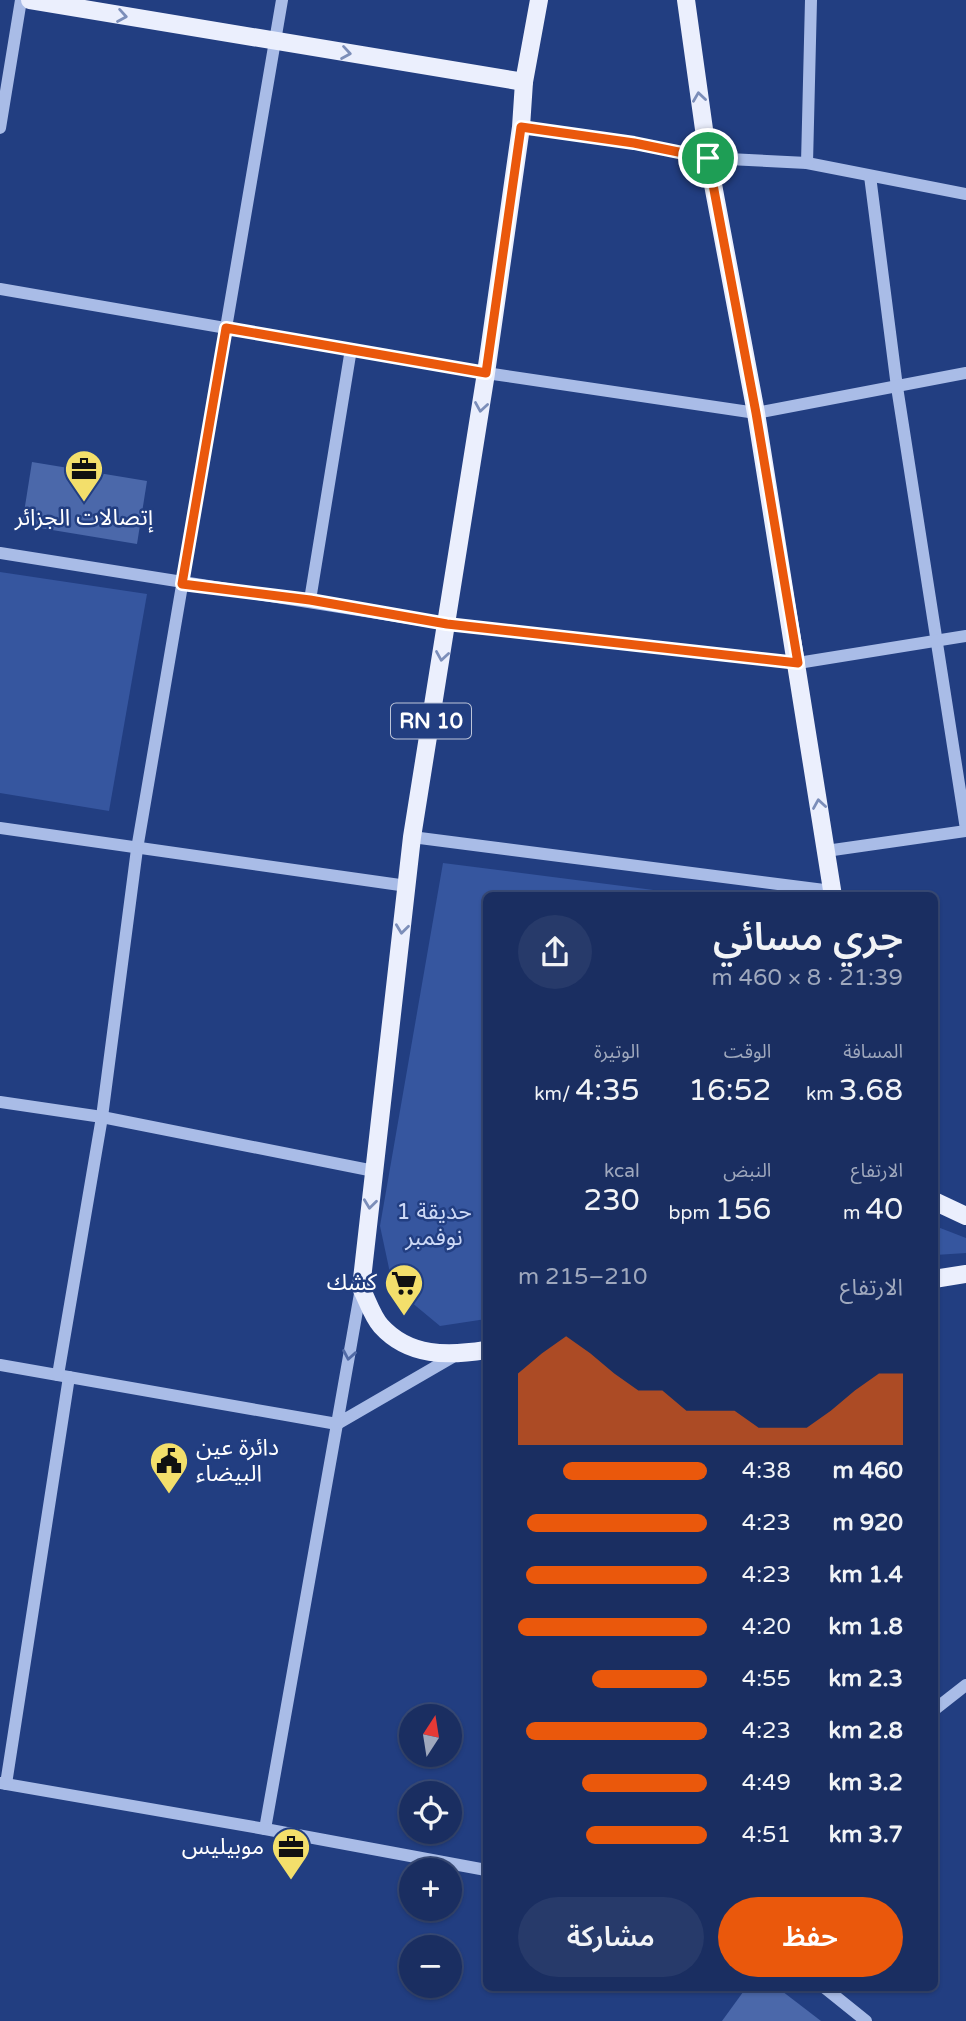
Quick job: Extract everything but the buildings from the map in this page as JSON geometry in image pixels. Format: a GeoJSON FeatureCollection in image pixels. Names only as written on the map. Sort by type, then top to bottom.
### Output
{"type":"FeatureCollection","features":[{"type":"Feature","properties":{"kind":"main road"},"geometry":{"type":"LineString","coordinates":[[30,0],[524,82]]}},
{"type":"Feature","properties":{"kind":"main road","name":"RN 10"},"geometry":{"type":"LineString","coordinates":[[360,1288],[412,837],[486,373],[521,127],[524,82],[539,0]]}},
{"type":"Feature","properties":{"kind":"main road"},"geometry":{"type":"LineString","coordinates":[[686,0],[708,158],[756,413],[833,892]]}},
{"type":"Feature","properties":{"kind":"main road"},"geometry":{"type":"LineString","coordinates":[[938,1203],[966,1216]]}},
{"type":"Feature","properties":{"kind":"main road"},"geometry":{"type":"LineString","coordinates":[[938,1278],[966,1274]]}},
{"type":"Feature","properties":{"kind":"main road"},"geometry":{"type":"LineString","coordinates":[[360,1288],[379,1325],[399,1342],[422,1352],[456,1355],[483,1350]]}},
{"type":"Feature","properties":{"kind":"street"},"geometry":{"type":"LineString","coordinates":[[0,128],[21,0]]}},
{"type":"Feature","properties":{"kind":"street"},"geometry":{"type":"LineString","coordinates":[[282,0],[137,849],[102,1117],[3,1783],[483,1869]]}},
{"type":"Feature","properties":{"kind":"street"},"geometry":{"type":"LineString","coordinates":[[807,163],[811,0]]}},
{"type":"Feature","properties":{"kind":"street"},"geometry":{"type":"LineString","coordinates":[[521,127],[634,143],[708,158],[807,163],[966,194]]}},
{"type":"Feature","properties":{"kind":"street"},"geometry":{"type":"LineString","coordinates":[[826,851],[966,830],[897,387],[870,176]]}},
{"type":"Feature","properties":{"kind":"street"},"geometry":{"type":"LineString","coordinates":[[0,289],[486,373],[756,413],[966,373]]}},
{"type":"Feature","properties":{"kind":"street"},"geometry":{"type":"LineString","coordinates":[[310,600],[351,349]]}},
{"type":"Feature","properties":{"kind":"street"},"geometry":{"type":"LineString","coordinates":[[0,553],[182,584],[310,600],[447,624],[798,663],[966,636]]}},
{"type":"Feature","properties":{"kind":"street"},"geometry":{"type":"LineString","coordinates":[[0,828],[407,886]]}},
{"type":"Feature","properties":{"kind":"street"},"geometry":{"type":"LineString","coordinates":[[412,837],[818,892]]}},
{"type":"Feature","properties":{"kind":"street"},"geometry":{"type":"LineString","coordinates":[[0,1102],[102,1117],[374,1171]]}},
{"type":"Feature","properties":{"kind":"street"},"geometry":{"type":"LineString","coordinates":[[265,1829],[360,1288]]}},
{"type":"Feature","properties":{"kind":"street"},"geometry":{"type":"LineString","coordinates":[[0,1365],[337,1424],[456,1355]]}},
{"type":"Feature","properties":{"kind":"street"},"geometry":{"type":"LineString","coordinates":[[938,1707],[966,1685]]}},
{"type":"Feature","properties":{"kind":"street"},"geometry":{"type":"LineString","coordinates":[[829,1991],[866,2021]]}},
{"type":"Feature","properties":{"kind":"green space"},"geometry":{"type":"Polygon","coordinates":[[[0,572],[147,594],[109,811],[0,793],[0,572]]]}},
{"type":"Feature","properties":{"kind":"green space","name":"حديقة 1 نوفمبر"},"geometry":{"type":"Polygon","coordinates":[[[443,863],[669,892],[483,892],[483,1319],[440,1326],[393,1287],[380,1226],[443,863]]]}},
{"type":"Feature","properties":{"kind":"green space"},"geometry":{"type":"Polygon","coordinates":[[[938,1227],[966,1238],[966,1253],[938,1255],[938,1227]]]}},
{"type":"Feature","properties":{"kind":"place","name":"إتصالات الجزائر"},"geometry":{"type":"Point","coordinates":[84,503]}},
{"type":"Feature","properties":{"kind":"place","name":"كشك"},"geometry":{"type":"Point","coordinates":[404,1317]}},
{"type":"Feature","properties":{"kind":"place","name":"دائرة عين البيضاء"},"geometry":{"type":"Point","coordinates":[169,1495]}},
{"type":"Feature","properties":{"kind":"place","name":"موبيليس"},"geometry":{"type":"Point","coordinates":[291,1881]}},
{"type":"Feature","properties":{"kind":"route"},"geometry":{"type":"LineString","coordinates":[[521,127],[634,143],[708,158],[756,413],[798,663],[447,624],[310,600],[182,584],[226,328],[486,373],[521,127]]}}]}
